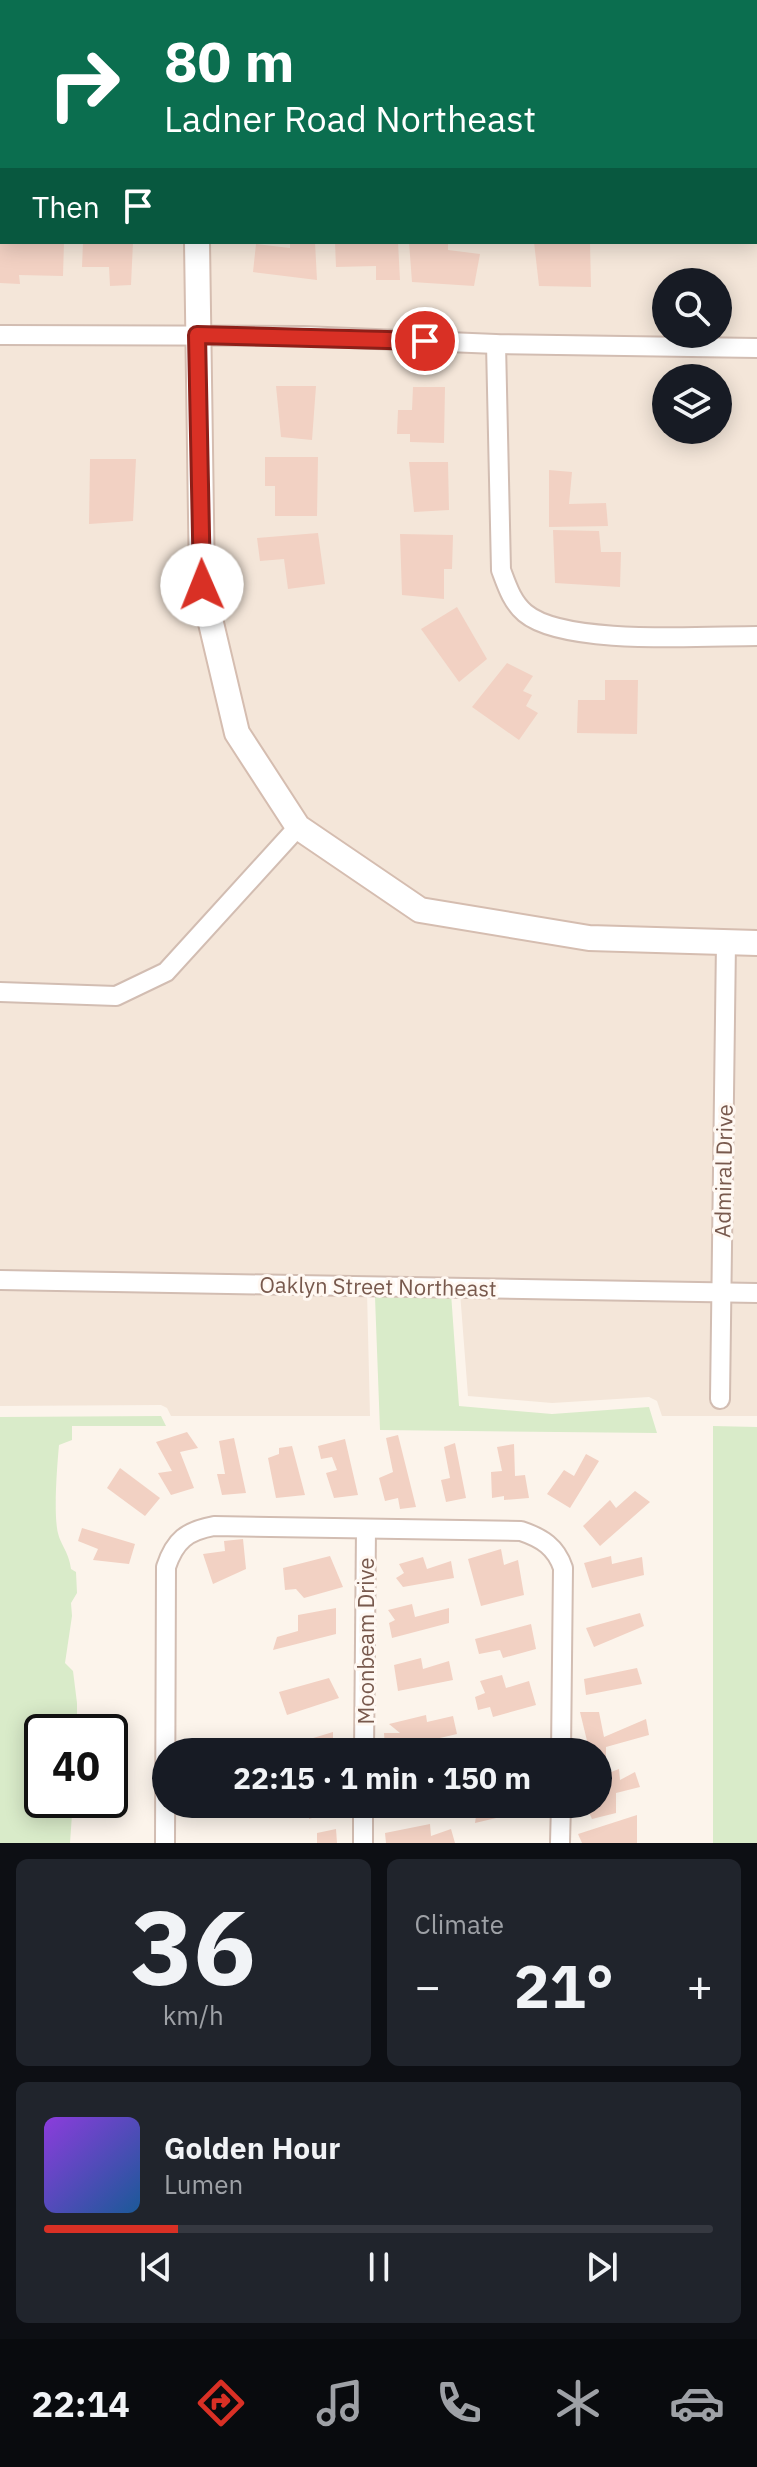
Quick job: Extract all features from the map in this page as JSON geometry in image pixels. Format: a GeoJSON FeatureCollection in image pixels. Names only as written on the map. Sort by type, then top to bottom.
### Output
{"type":"FeatureCollection","features":[{"type":"Feature","properties":{"kind":"street"},"geometry":{"type":"LineString","coordinates":[[197,244],[202,585],[237,733],[298,827],[420,910],[589,938],[757,943]]}},
{"type":"Feature","properties":{"kind":"street"},"geometry":{"type":"LineString","coordinates":[[0,335],[303,336],[496,344],[757,348]]}},
{"type":"Feature","properties":{"kind":"street"},"geometry":{"type":"LineString","coordinates":[[496,344],[501,570],[512,598],[525,613],[546,625],[586,635],[757,636]]}},
{"type":"Feature","properties":{"kind":"street"},"geometry":{"type":"LineString","coordinates":[[0,992],[116,996],[166,972],[298,827]]}},
{"type":"Feature","properties":{"kind":"street","name":"Admiral Drive"},"geometry":{"type":"LineString","coordinates":[[720,1399],[726,942]]}},
{"type":"Feature","properties":{"kind":"street","name":"Oaklyn Street Northeast"},"geometry":{"type":"LineString","coordinates":[[0,1280],[757,1293]]}},
{"type":"Feature","properties":{"kind":"street"},"geometry":{"type":"LineString","coordinates":[[165,1843],[166,1567],[171,1552],[195,1530],[214,1526],[521,1531],[538,1536],[559,1556],[563,1568],[561,1738]]}},
{"type":"Feature","properties":{"kind":"street","name":"Moonbeam Drive"},"geometry":{"type":"LineString","coordinates":[[364,1738],[366,1529]]}},
{"type":"Feature","properties":{"kind":"street"},"geometry":{"type":"LineString","coordinates":[[363,1818],[363,1843]]}},
{"type":"Feature","properties":{"kind":"street"},"geometry":{"type":"LineString","coordinates":[[560,1843],[561,1818]]}},
{"type":"Feature","properties":{"kind":"shaded area"},"geometry":{"type":"Polygon","coordinates":[[[0,244],[186,244],[191,585],[228,740],[293,838],[418,922],[589,950],[757,955],[757,1416],[662,1416],[657,1401],[649,1397],[552,1403],[468,1396],[460,1292],[367,1291],[370,1416],[171,1416],[167,1408],[161,1405],[0,1406],[0,244]]]}},
{"type":"Feature","properties":{"kind":"shaded area"},"geometry":{"type":"Polygon","coordinates":[[[208,244],[757,244],[757,930],[590,926],[423,898],[306,818],[247,727],[212,583],[208,244]]]}},
{"type":"Feature","properties":{"kind":"green space"},"geometry":{"type":"Polygon","coordinates":[[[451,1293],[459,1406],[552,1414],[649,1407],[657,1433],[380,1430],[375,1297],[451,1293]]]}},
{"type":"Feature","properties":{"kind":"green space"},"geometry":{"type":"Polygon","coordinates":[[[161,1416],[166,1426],[72,1426],[72,1440],[59,1445],[57,1528],[71,1569],[76,1572],[77,1593],[71,1603],[65,1663],[73,1671],[77,1714],[24,1714],[24,1818],[72,1818],[70,1843],[0,1843],[0,1417],[161,1416]]]}},
{"type":"Feature","properties":{"kind":"green space"},"geometry":{"type":"Polygon","coordinates":[[[713,1426],[757,1427],[757,1843],[713,1843],[713,1426]]]}},
{"type":"Feature","properties":{"kind":"building"},"geometry":{"type":"Polygon","coordinates":[[[0,244],[64,244],[63,276],[19,275],[20,284],[0,283],[0,244]]]}},
{"type":"Feature","properties":{"kind":"building"},"geometry":{"type":"Polygon","coordinates":[[[83,244],[133,244],[131,285],[110,286],[109,267],[82,267],[83,244]]]}},
{"type":"Feature","properties":{"kind":"building"},"geometry":{"type":"Polygon","coordinates":[[[256,244],[290,248],[290,244],[315,244],[317,280],[253,272],[256,244]]]}},
{"type":"Feature","properties":{"kind":"building"},"geometry":{"type":"Polygon","coordinates":[[[335,244],[398,244],[400,280],[376,280],[376,266],[336,267],[335,244]]]}},
{"type":"Feature","properties":{"kind":"building"},"geometry":{"type":"Polygon","coordinates":[[[409,244],[448,244],[448,250],[480,254],[474,286],[412,282],[409,244]]]}},
{"type":"Feature","properties":{"kind":"building"},"geometry":{"type":"Polygon","coordinates":[[[534,244],[590,244],[591,287],[539,286],[534,244]]]}},
{"type":"Feature","properties":{"kind":"building"},"geometry":{"type":"Polygon","coordinates":[[[276,386],[316,386],[312,440],[281,437],[276,386]]]}},
{"type":"Feature","properties":{"kind":"building"},"geometry":{"type":"Polygon","coordinates":[[[413,387],[445,387],[444,443],[410,442],[410,434],[397,434],[398,410],[412,410],[413,387]]]}},
{"type":"Feature","properties":{"kind":"building"},"geometry":{"type":"Polygon","coordinates":[[[265,457],[318,457],[317,516],[275,516],[275,486],[265,486],[265,457]]]}},
{"type":"Feature","properties":{"kind":"building"},"geometry":{"type":"Polygon","coordinates":[[[90,459],[136,459],[133,521],[89,524],[90,459]]]}},
{"type":"Feature","properties":{"kind":"building"},"geometry":{"type":"Polygon","coordinates":[[[409,462],[448,462],[449,510],[414,512],[409,462]]]}},
{"type":"Feature","properties":{"kind":"building"},"geometry":{"type":"Polygon","coordinates":[[[549,470],[572,472],[569,504],[606,503],[608,526],[549,527],[549,470]]]}},
{"type":"Feature","properties":{"kind":"building"},"geometry":{"type":"Polygon","coordinates":[[[553,530],[599,531],[601,552],[621,552],[620,587],[555,583],[553,530]]]}},
{"type":"Feature","properties":{"kind":"building"},"geometry":{"type":"Polygon","coordinates":[[[318,533],[325,584],[288,589],[284,559],[260,561],[257,538],[318,533]]]}},
{"type":"Feature","properties":{"kind":"building"},"geometry":{"type":"Polygon","coordinates":[[[400,534],[453,535],[452,569],[444,569],[444,599],[402,595],[400,534]]]}},
{"type":"Feature","properties":{"kind":"building"},"geometry":{"type":"Polygon","coordinates":[[[457,607],[487,659],[459,682],[421,629],[457,607]]]}},
{"type":"Feature","properties":{"kind":"building"},"geometry":{"type":"Polygon","coordinates":[[[507,663],[533,676],[523,691],[532,695],[526,706],[538,713],[519,740],[472,707],[507,663]]]}},
{"type":"Feature","properties":{"kind":"building"},"geometry":{"type":"Polygon","coordinates":[[[605,680],[638,680],[637,734],[577,733],[578,700],[605,700],[605,680]]]}},
{"type":"Feature","properties":{"kind":"building"},"geometry":{"type":"Polygon","coordinates":[[[187,1432],[198,1448],[180,1452],[194,1488],[171,1495],[158,1473],[172,1471],[156,1442],[187,1432]]]}},
{"type":"Feature","properties":{"kind":"building"},"geometry":{"type":"Polygon","coordinates":[[[398,1435],[416,1507],[400,1509],[398,1498],[385,1501],[379,1478],[393,1472],[386,1438],[398,1435]]]}},
{"type":"Feature","properties":{"kind":"building"},"geometry":{"type":"Polygon","coordinates":[[[234,1438],[246,1493],[222,1495],[217,1474],[225,1474],[219,1441],[234,1438]]]}},
{"type":"Feature","properties":{"kind":"building"},"geometry":{"type":"Polygon","coordinates":[[[345,1439],[358,1495],[334,1498],[326,1473],[337,1470],[332,1457],[321,1459],[318,1446],[345,1439]]]}},
{"type":"Feature","properties":{"kind":"building"},"geometry":{"type":"Polygon","coordinates":[[[455,1443],[466,1498],[446,1502],[441,1480],[450,1478],[444,1447],[455,1443]]]}},
{"type":"Feature","properties":{"kind":"building"},"geometry":{"type":"Polygon","coordinates":[[[514,1444],[515,1476],[525,1475],[529,1498],[492,1498],[491,1472],[502,1471],[497,1447],[514,1444]]]}},
{"type":"Feature","properties":{"kind":"building"},"geometry":{"type":"Polygon","coordinates":[[[292,1446],[305,1495],[276,1498],[268,1458],[279,1454],[279,1448],[292,1446]]]}},
{"type":"Feature","properties":{"kind":"building"},"geometry":{"type":"Polygon","coordinates":[[[586,1454],[599,1461],[570,1508],[547,1494],[564,1470],[574,1476],[586,1454]]]}},
{"type":"Feature","properties":{"kind":"building"},"geometry":{"type":"Polygon","coordinates":[[[120,1468],[160,1498],[145,1516],[107,1488],[120,1468]]]}},
{"type":"Feature","properties":{"kind":"building"},"geometry":{"type":"Polygon","coordinates":[[[635,1491],[650,1502],[600,1546],[583,1526],[610,1500],[616,1508],[635,1491]]]}},
{"type":"Feature","properties":{"kind":"building"},"geometry":{"type":"Polygon","coordinates":[[[82,1528],[135,1544],[129,1564],[93,1560],[98,1549],[78,1541],[82,1528]]]}},
{"type":"Feature","properties":{"kind":"building"},"geometry":{"type":"Polygon","coordinates":[[[243,1539],[246,1569],[213,1584],[203,1554],[225,1551],[224,1541],[243,1539]]]}},
{"type":"Feature","properties":{"kind":"building"},"geometry":{"type":"Polygon","coordinates":[[[501,1549],[504,1565],[518,1560],[524,1595],[481,1606],[468,1559],[501,1549]]]}},
{"type":"Feature","properties":{"kind":"building"},"geometry":{"type":"Polygon","coordinates":[[[330,1556],[343,1587],[304,1598],[296,1589],[285,1590],[283,1568],[330,1556]]]}},
{"type":"Feature","properties":{"kind":"building"},"geometry":{"type":"Polygon","coordinates":[[[611,1556],[612,1564],[642,1557],[644,1575],[592,1588],[584,1563],[611,1556]]]}},
{"type":"Feature","properties":{"kind":"building"},"geometry":{"type":"Polygon","coordinates":[[[423,1557],[427,1569],[451,1561],[454,1578],[403,1587],[396,1578],[404,1573],[399,1564],[423,1557]]]}},
{"type":"Feature","properties":{"kind":"building"},"geometry":{"type":"Polygon","coordinates":[[[412,1604],[415,1617],[449,1608],[449,1623],[392,1638],[389,1623],[395,1620],[388,1610],[412,1604]]]}},
{"type":"Feature","properties":{"kind":"building"},"geometry":{"type":"Polygon","coordinates":[[[336,1608],[336,1634],[273,1650],[277,1637],[298,1631],[298,1615],[336,1608]]]}},
{"type":"Feature","properties":{"kind":"building"},"geometry":{"type":"Polygon","coordinates":[[[640,1613],[644,1626],[594,1647],[586,1628],[640,1613]]]}},
{"type":"Feature","properties":{"kind":"building"},"geometry":{"type":"Polygon","coordinates":[[[531,1624],[536,1649],[503,1658],[500,1650],[479,1654],[475,1639],[531,1624]]]}},
{"type":"Feature","properties":{"kind":"building"},"geometry":{"type":"Polygon","coordinates":[[[421,1658],[423,1669],[449,1661],[453,1680],[398,1691],[394,1665],[421,1658]]]}},
{"type":"Feature","properties":{"kind":"building"},"geometry":{"type":"Polygon","coordinates":[[[637,1668],[642,1684],[586,1695],[584,1679],[637,1668]]]}},
{"type":"Feature","properties":{"kind":"building"},"geometry":{"type":"Polygon","coordinates":[[[502,1675],[506,1688],[529,1681],[536,1705],[493,1717],[490,1707],[478,1710],[475,1697],[485,1693],[480,1681],[502,1675]]]}},
{"type":"Feature","properties":{"kind":"building"},"geometry":{"type":"Polygon","coordinates":[[[329,1678],[339,1698],[287,1715],[279,1692],[329,1678]]]}},
{"type":"Feature","properties":{"kind":"building"},"geometry":{"type":"Polygon","coordinates":[[[580,1712],[599,1712],[604,1737],[646,1719],[649,1735],[612,1745],[612,1738],[586,1738],[580,1712]]]}},
{"type":"Feature","properties":{"kind":"building"},"geometry":{"type":"Polygon","coordinates":[[[426,1715],[427,1722],[453,1716],[457,1734],[440,1738],[384,1738],[384,1733],[400,1733],[389,1724],[426,1715]]]}},
{"type":"Feature","properties":{"kind":"building"},"geometry":{"type":"Polygon","coordinates":[[[333,1732],[333,1738],[313,1738],[333,1732]]]}},
{"type":"Feature","properties":{"kind":"building"},"geometry":{"type":"Polygon","coordinates":[[[619,1769],[620,1780],[635,1772],[640,1787],[616,1793],[616,1813],[612,1814],[612,1772],[619,1769]]]}},
{"type":"Feature","properties":{"kind":"building"},"geometry":{"type":"Polygon","coordinates":[[[637,1815],[637,1843],[582,1843],[578,1834],[637,1815]]]}},
{"type":"Feature","properties":{"kind":"building"},"geometry":{"type":"Polygon","coordinates":[[[476,1818],[496,1818],[475,1823],[476,1818]]]}},
{"type":"Feature","properties":{"kind":"building"},"geometry":{"type":"Polygon","coordinates":[[[430,1824],[431,1836],[451,1829],[455,1843],[386,1843],[385,1833],[430,1824]]]}},
{"type":"Feature","properties":{"kind":"building"},"geometry":{"type":"Polygon","coordinates":[[[336,1829],[337,1843],[317,1843],[317,1833],[336,1829]]]}},
{"type":"Feature","properties":{"kind":"route"},"geometry":{"type":"LineString","coordinates":[[202,585],[197,335],[425,341]]}}]}
